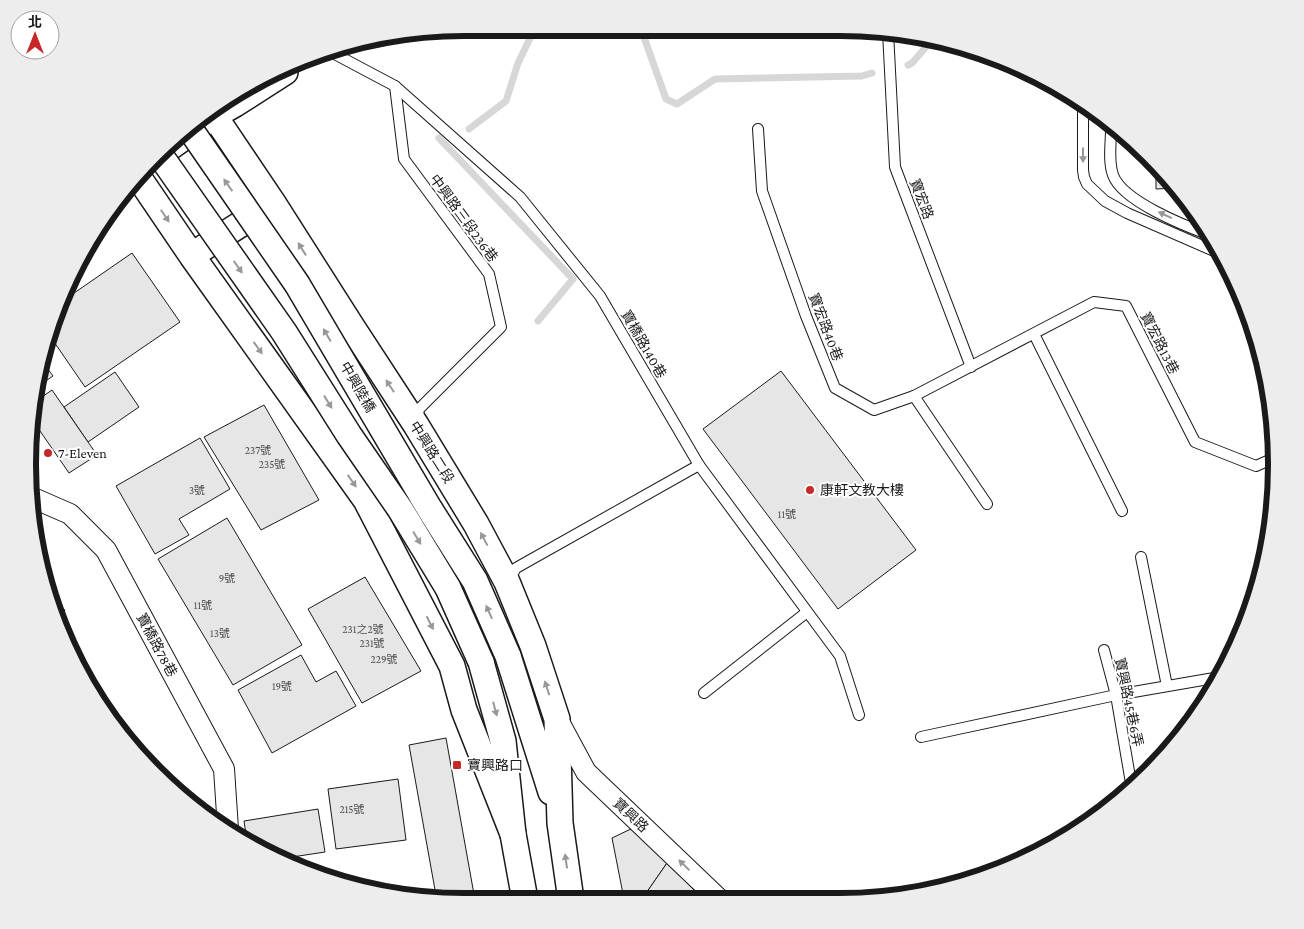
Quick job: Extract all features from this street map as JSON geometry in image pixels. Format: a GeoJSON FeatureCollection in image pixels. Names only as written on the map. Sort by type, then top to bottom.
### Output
{"type":"FeatureCollection","features":[{"type":"Feature","properties":{"kind":"street"},"geometry":{"type":"LineString","coordinates":[[231,106],[255,91]]}},
{"type":"Feature","properties":{"kind":"street","name":"中興路二段"},"geometry":{"type":"LineString","coordinates":[[215,117],[273,203],[416,425],[476,524],[508,582],[533,646],[557,719],[560,823],[571,893]]}},
{"type":"Feature","properties":{"kind":"street","name":"中興陸橋"},"geometry":{"type":"LineString","coordinates":[[193,134],[297,284],[429,508],[475,580],[508,656]]}},
{"type":"Feature","properties":{"kind":"street"},"geometry":{"type":"LineString","coordinates":[[164,160],[284,332],[349,435],[400,509],[448,588],[481,662],[503,741],[513,834],[524,893]]}},
{"type":"Feature","properties":{"kind":"street"},"geometry":{"type":"LineString","coordinates":[[142,183],[192,256],[366,500],[452,666],[464,710],[513,834]]}},
{"type":"Feature","properties":{"kind":"street"},"geometry":{"type":"LineString","coordinates":[[192,256],[273,203]]}},
{"type":"Feature","properties":{"kind":"street","name":"寶橋路78巷"},"geometry":{"type":"LineString","coordinates":[[38,500],[70,514],[106,550],[224,769],[227,821]]}},
{"type":"Feature","properties":{"kind":"street","name":"中興路二段"},"geometry":{"type":"LineString","coordinates":[[508,656],[560,823]]}},
{"type":"Feature","properties":{"kind":"street","name":"寶興路"},"geometry":{"type":"LineString","coordinates":[[557,719],[586,772],[713,893]]}},
{"type":"Feature","properties":{"kind":"lane","name":"寶宏路"},"geometry":{"type":"LineString","coordinates":[[888,39],[895,166],[971,367]]}},
{"type":"Feature","properties":{"kind":"lane","name":"寶橋路140巷"},"geometry":{"type":"LineString","coordinates":[[338,56],[395,86],[520,197],[600,296],[699,466],[840,656],[859,715]]}},
{"type":"Feature","properties":{"kind":"lane","name":"中興路三段236巷"},"geometry":{"type":"LineString","coordinates":[[395,86],[404,159],[489,274],[501,327],[419,409],[416,425]]}},
{"type":"Feature","properties":{"kind":"lane"},"geometry":{"type":"LineString","coordinates":[[1082,112],[1083,170],[1084,177],[1093,191],[1105,201],[1127,213],[1209,248]]}},
{"type":"Feature","properties":{"kind":"lane","name":"寶宏路40巷"},"geometry":{"type":"LineString","coordinates":[[758,129],[762,191],[806,316],[835,388],[874,410],[914,396],[971,367]]}},
{"type":"Feature","properties":{"kind":"lane"},"geometry":{"type":"LineString","coordinates":[[1111,134],[1110,164],[1113,177],[1126,193],[1143,204],[1197,229]]}},
{"type":"Feature","properties":{"kind":"lane","name":"寶宏路13巷"},"geometry":{"type":"LineString","coordinates":[[971,367],[1094,302],[1126,306],[1195,442],[1256,466],[1268,461]]}},
{"type":"Feature","properties":{"kind":"lane"},"geometry":{"type":"LineString","coordinates":[[1034,334],[1122,511]]}},
{"type":"Feature","properties":{"kind":"lane"},"geometry":{"type":"LineString","coordinates":[[914,396],[987,504]]}},
{"type":"Feature","properties":{"kind":"lane"},"geometry":{"type":"LineString","coordinates":[[508,582],[516,568],[699,466]]}},
{"type":"Feature","properties":{"kind":"lane"},"geometry":{"type":"LineString","coordinates":[[1141,557],[1167,686]]}},
{"type":"Feature","properties":{"kind":"lane"},"geometry":{"type":"LineString","coordinates":[[704,693],[808,612]]}},
{"type":"Feature","properties":{"kind":"lane","name":"寶興路45巷6弄"},"geometry":{"type":"LineString","coordinates":[[1104,650],[1116,695],[1130,778]]}},
{"type":"Feature","properties":{"kind":"lane"},"geometry":{"type":"LineString","coordinates":[[922,737],[1116,695],[1210,679]]}},
{"type":"Feature","properties":{"kind":"building"},"geometry":{"type":"Polygon","coordinates":[[[1156,177],[1166,188],[1156,189],[1156,177]]]}},
{"type":"Feature","properties":{"kind":"building"},"geometry":{"type":"Polygon","coordinates":[[[132,253],[180,322],[85,387],[54,343],[72,295],[132,253]]]}},
{"type":"Feature","properties":{"kind":"building"},"geometry":{"type":"Polygon","coordinates":[[[47,368],[53,376],[44,382],[47,368]]]}},
{"type":"Feature","properties":{"kind":"building","name":"康軒文教大樓"},"geometry":{"type":"Polygon","coordinates":[[[781,371],[916,550],[838,609],[703,429],[781,371]]]}},
{"type":"Feature","properties":{"kind":"building"},"geometry":{"type":"Polygon","coordinates":[[[115,372],[139,407],[88,442],[64,407],[115,372]]]}},
{"type":"Feature","properties":{"kind":"building"},"geometry":{"type":"Polygon","coordinates":[[[52,390],[97,455],[69,473],[38,428],[42,397],[52,390]]]}},
{"type":"Feature","properties":{"kind":"building"},"geometry":{"type":"Polygon","coordinates":[[[264,405],[319,500],[261,530],[204,437],[264,405]]]}},
{"type":"Feature","properties":{"kind":"building"},"geometry":{"type":"Polygon","coordinates":[[[200,438],[230,489],[179,519],[189,535],[155,554],[116,486],[200,438]]]}},
{"type":"Feature","properties":{"kind":"building"},"geometry":{"type":"Polygon","coordinates":[[[227,518],[302,645],[233,685],[158,559],[227,518]]]}},
{"type":"Feature","properties":{"kind":"building"},"geometry":{"type":"Polygon","coordinates":[[[365,577],[421,671],[362,703],[308,609],[365,577]]]}},
{"type":"Feature","properties":{"kind":"building"},"geometry":{"type":"Polygon","coordinates":[[[301,655],[316,682],[336,671],[356,706],[272,753],[238,690],[301,655]]]}},
{"type":"Feature","properties":{"kind":"building"},"geometry":{"type":"Polygon","coordinates":[[[446,738],[474,893],[435,892],[409,745],[446,738]]]}},
{"type":"Feature","properties":{"kind":"building"},"geometry":{"type":"Polygon","coordinates":[[[398,779],[406,840],[336,849],[328,789],[398,779]]]}},
{"type":"Feature","properties":{"kind":"building"},"geometry":{"type":"Polygon","coordinates":[[[318,809],[325,852],[293,857],[246,832],[244,821],[318,809]]]}},
{"type":"Feature","properties":{"kind":"building"},"geometry":{"type":"Polygon","coordinates":[[[635,827],[667,863],[646,893],[623,893],[612,838],[635,827]]]}},
{"type":"Feature","properties":{"kind":"building"},"geometry":{"type":"Polygon","coordinates":[[[667,863],[697,893],[646,893],[667,863]]]}},
{"type":"Feature","properties":{"kind":"waterway"},"geometry":{"type":"LineString","coordinates":[[469,129],[506,101],[518,63],[531,36]]}},
{"type":"Feature","properties":{"kind":"waterway"},"geometry":{"type":"LineString","coordinates":[[643,36],[666,99],[677,104],[715,79],[862,76],[872,73]]}},
{"type":"Feature","properties":{"kind":"waterway"},"geometry":{"type":"LineString","coordinates":[[908,65],[928,45]]}},
{"type":"Feature","properties":{"kind":"waterway"},"geometry":{"type":"LineString","coordinates":[[439,138],[573,279],[538,321]]}},
{"type":"Feature","properties":{"kind":"place","name":"7-Eleven"},"geometry":{"type":"Point","coordinates":[48,453]}},
{"type":"Feature","properties":{"kind":"place","name":"康軒文教大樓"},"geometry":{"type":"Point","coordinates":[810,490]}},
{"type":"Feature","properties":{"kind":"place","name":"寶興路口"},"geometry":{"type":"Point","coordinates":[457,765]}}]}
